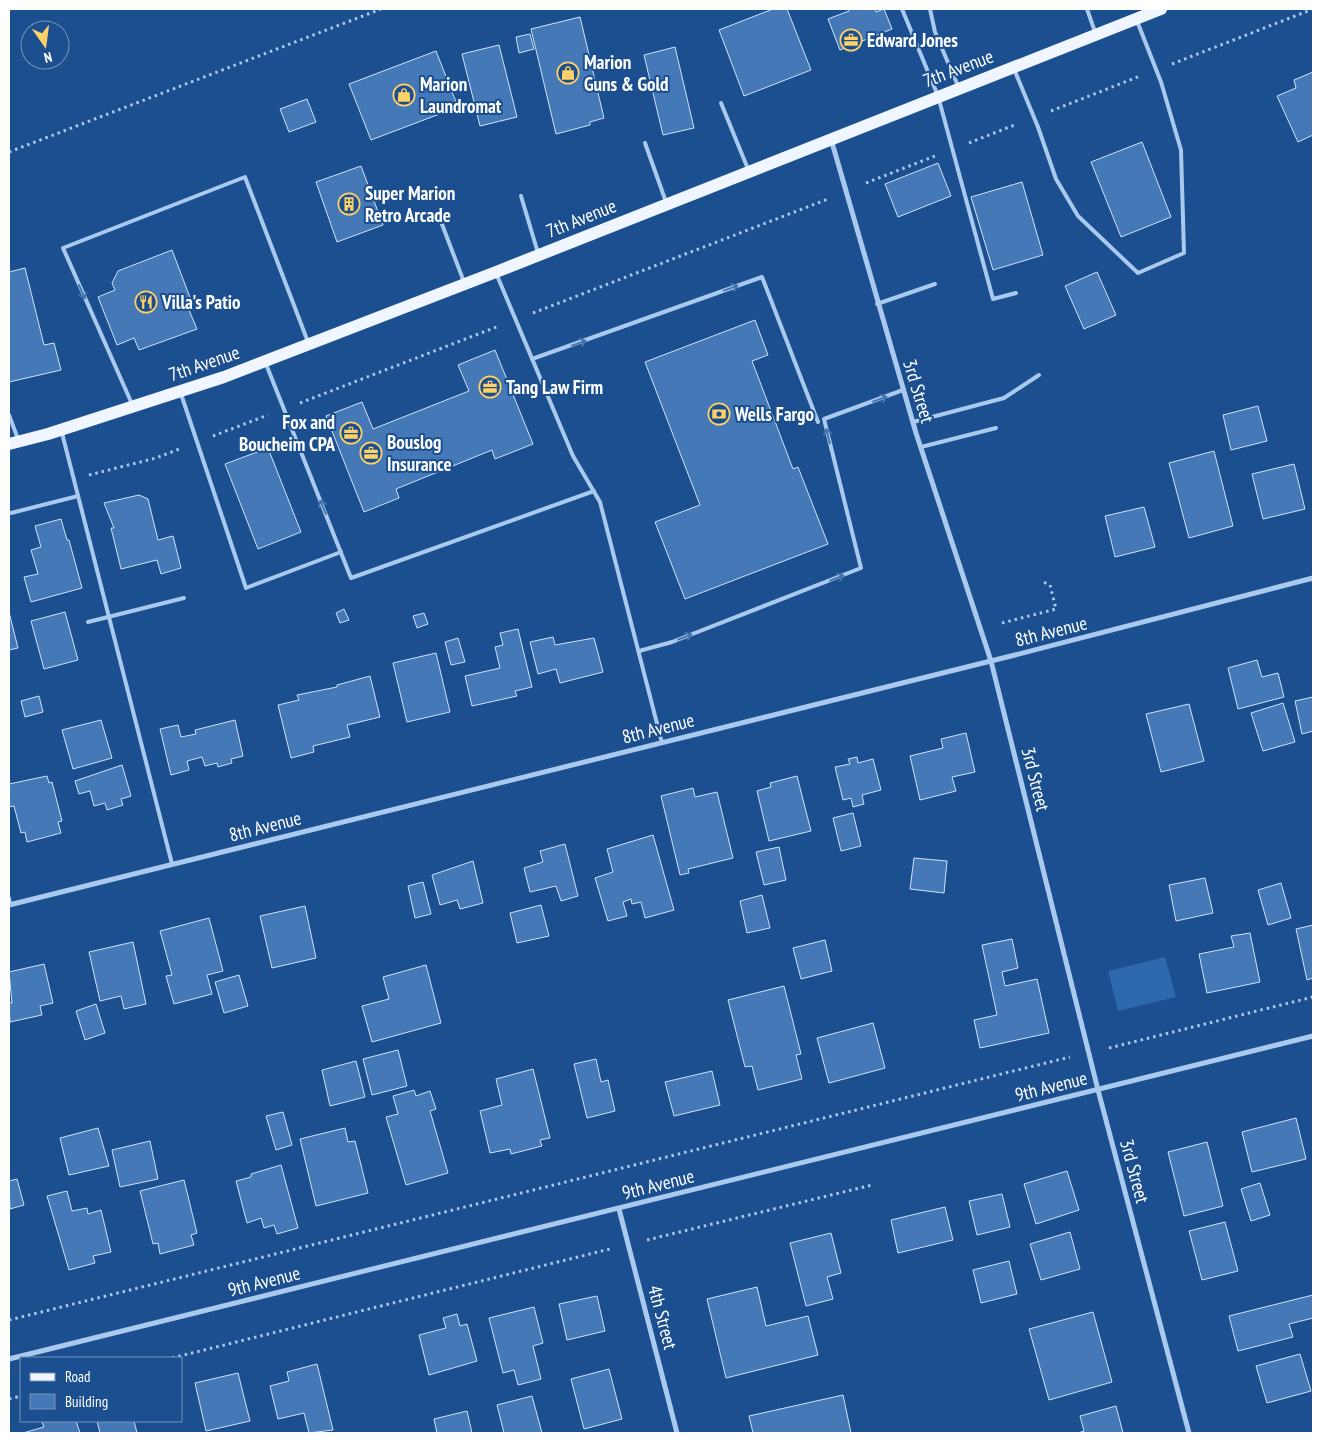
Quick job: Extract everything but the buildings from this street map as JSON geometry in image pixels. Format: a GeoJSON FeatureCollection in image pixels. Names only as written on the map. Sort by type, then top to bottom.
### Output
{"type":"FeatureCollection","features":[{"type":"Feature","properties":{"kind":"main road","name":"7th Avenue"},"geometry":{"type":"LineString","coordinates":[[14,443],[61,430],[181,391],[265,361],[496,272],[1161,9]]}},
{"type":"Feature","properties":{"kind":"street","name":"3rd Street"},"geometry":{"type":"LineString","coordinates":[[831,139],[877,304],[920,447],[991,661],[1098,1090],[1189,1433]]}},
{"type":"Feature","properties":{"kind":"street","name":"8th Avenue"},"geometry":{"type":"LineString","coordinates":[[9,902],[172,864],[662,743],[1313,578]]}},
{"type":"Feature","properties":{"kind":"street","name":"9th Avenue"},"geometry":{"type":"LineString","coordinates":[[9,1359],[1313,1036]]}},
{"type":"Feature","properties":{"kind":"street","name":"4th Street"},"geometry":{"type":"LineString","coordinates":[[619,1209],[677,1433]]}},
{"type":"Feature","properties":{"kind":"lane"},"geometry":{"type":"LineString","coordinates":[[902,9],[938,96],[993,299],[1016,293]]}},
{"type":"Feature","properties":{"kind":"lane"},"geometry":{"type":"LineString","coordinates":[[930,9],[935,32],[959,88]]}},
{"type":"Feature","properties":{"kind":"lane"},"geometry":{"type":"LineString","coordinates":[[1087,9],[1095,34]]}},
{"type":"Feature","properties":{"kind":"lane"},"geometry":{"type":"LineString","coordinates":[[1013,67],[1056,179],[1078,216],[1138,273],[1184,253],[1182,150],[1156,70],[1136,19]]}},
{"type":"Feature","properties":{"kind":"lane"},"geometry":{"type":"LineString","coordinates":[[721,103],[748,171]]}},
{"type":"Feature","properties":{"kind":"lane"},"geometry":{"type":"LineString","coordinates":[[645,143],[666,204]]}},
{"type":"Feature","properties":{"kind":"lane"},"geometry":{"type":"LineString","coordinates":[[133,406],[63,248],[245,177],[309,344]]}},
{"type":"Feature","properties":{"kind":"lane"},"geometry":{"type":"LineString","coordinates":[[520,196],[539,255]]}},
{"type":"Feature","properties":{"kind":"lane"},"geometry":{"type":"LineString","coordinates":[[440,219],[465,284]]}},
{"type":"Feature","properties":{"kind":"lane"},"geometry":{"type":"LineString","coordinates":[[496,272],[574,456],[600,502],[662,743]]}},
{"type":"Feature","properties":{"kind":"lane"},"geometry":{"type":"LineString","coordinates":[[532,359],[762,277],[818,422]]}},
{"type":"Feature","properties":{"kind":"lane"},"geometry":{"type":"LineString","coordinates":[[877,304],[935,284]]}},
{"type":"Feature","properties":{"kind":"lane"},"geometry":{"type":"LineString","coordinates":[[265,361],[350,578],[594,491]]}},
{"type":"Feature","properties":{"kind":"lane"},"geometry":{"type":"LineString","coordinates":[[913,422],[1004,398],[1039,375]]}},
{"type":"Feature","properties":{"kind":"lane"},"geometry":{"type":"LineString","coordinates":[[639,651],[672,642],[861,568],[824,419],[903,390]]}},
{"type":"Feature","properties":{"kind":"lane"},"geometry":{"type":"LineString","coordinates":[[181,391],[246,588],[341,552]]}},
{"type":"Feature","properties":{"kind":"lane"},"geometry":{"type":"LineString","coordinates":[[9,415],[14,443]]}},
{"type":"Feature","properties":{"kind":"lane"},"geometry":{"type":"LineString","coordinates":[[920,447],[996,428]]}},
{"type":"Feature","properties":{"kind":"lane"},"geometry":{"type":"LineString","coordinates":[[61,430],[172,864]]}},
{"type":"Feature","properties":{"kind":"lane"},"geometry":{"type":"LineString","coordinates":[[11,513],[78,496]]}},
{"type":"Feature","properties":{"kind":"lane"},"geometry":{"type":"LineString","coordinates":[[88,622],[184,598]]}},
{"type":"Feature","properties":{"kind":"path"},"geometry":{"type":"LineString","coordinates":[[9,152],[381,9]]}},
{"type":"Feature","properties":{"kind":"path"},"geometry":{"type":"LineString","coordinates":[[866,183],[1313,9]]}},
{"type":"Feature","properties":{"kind":"path"},"geometry":{"type":"LineString","coordinates":[[74,479],[156,458],[828,199]]}},
{"type":"Feature","properties":{"kind":"path"},"geometry":{"type":"LineString","coordinates":[[1002,623],[1056,610],[1050,585],[1041,581]]}},
{"type":"Feature","properties":{"kind":"path"},"geometry":{"type":"LineString","coordinates":[[1109,1048],[1313,998]]}},
{"type":"Feature","properties":{"kind":"path"},"geometry":{"type":"LineString","coordinates":[[9,1320],[1070,1057]]}},
{"type":"Feature","properties":{"kind":"path"},"geometry":{"type":"LineString","coordinates":[[647,1240],[872,1185]]}},
{"type":"Feature","properties":{"kind":"path"},"geometry":{"type":"LineString","coordinates":[[176,1357],[610,1249]]}},
{"type":"Feature","properties":{"kind":"shaded area"},"geometry":{"type":"Polygon","coordinates":[[[1165,957],[1176,997],[1118,1011],[1108,971],[1165,957]]]}},
{"type":"Feature","properties":{"kind":"place","name":"Edward Jones"},"geometry":{"type":"Point","coordinates":[851,40]}},
{"type":"Feature","properties":{"kind":"place","name":"Marion Guns & Gold"},"geometry":{"type":"Point","coordinates":[568,73]}},
{"type":"Feature","properties":{"kind":"place","name":"Marion Laundromat"},"geometry":{"type":"Point","coordinates":[404,95]}},
{"type":"Feature","properties":{"kind":"place","name":"Super Marion Retro Arcade"},"geometry":{"type":"Point","coordinates":[349,204]}},
{"type":"Feature","properties":{"kind":"place","name":"Villa's Patio"},"geometry":{"type":"Point","coordinates":[146,302]}},
{"type":"Feature","properties":{"kind":"place","name":"Tang Law Firm"},"geometry":{"type":"Point","coordinates":[490,387]}},
{"type":"Feature","properties":{"kind":"place","name":"Wells Fargo"},"geometry":{"type":"Point","coordinates":[719,414]}},
{"type":"Feature","properties":{"kind":"place","name":"Fox and Boucheim CPA"},"geometry":{"type":"Point","coordinates":[351,433]}},
{"type":"Feature","properties":{"kind":"place","name":"Bouslog Insurance"},"geometry":{"type":"Point","coordinates":[371,453]}}]}
